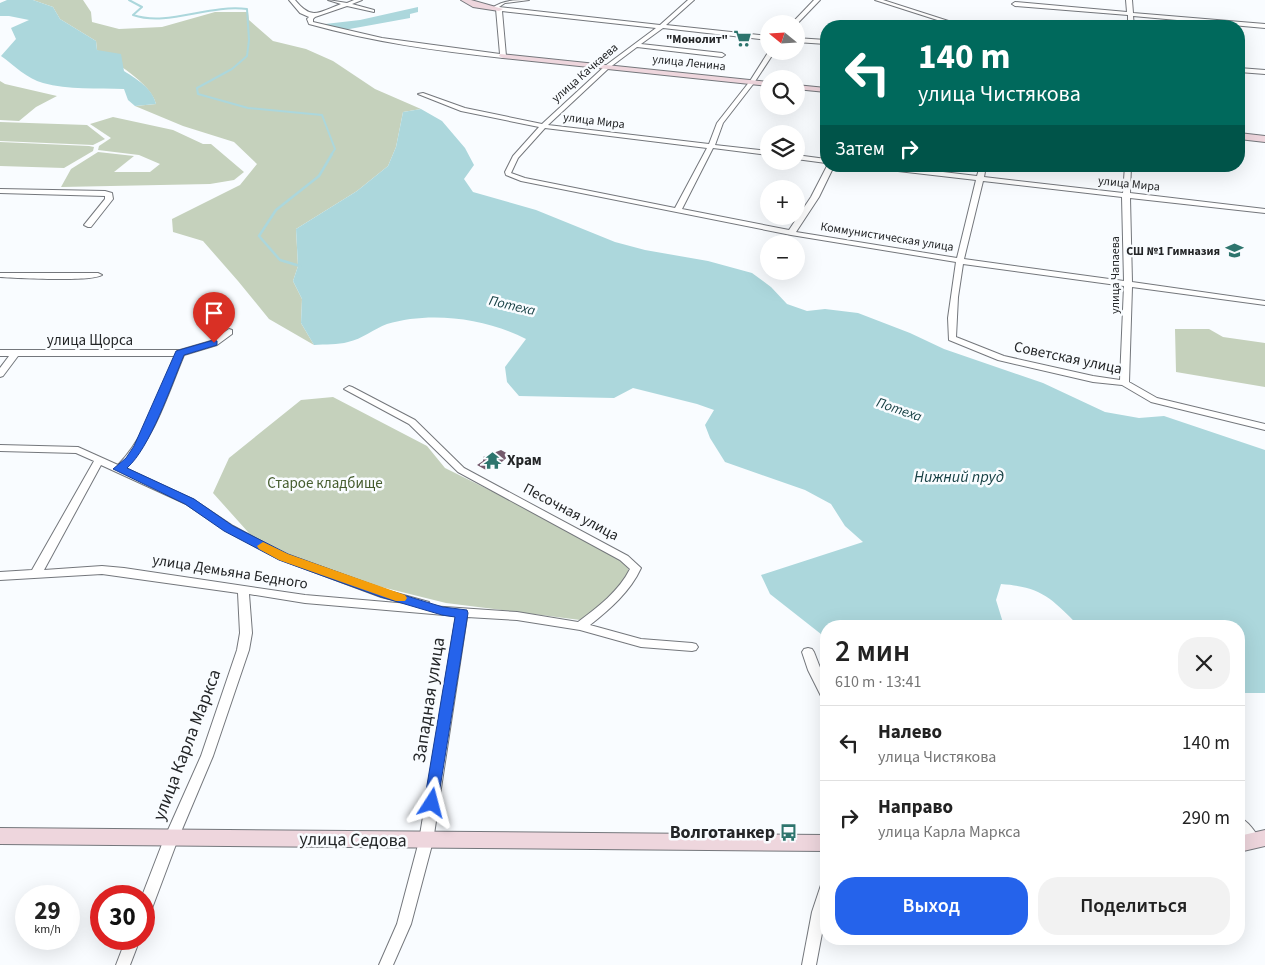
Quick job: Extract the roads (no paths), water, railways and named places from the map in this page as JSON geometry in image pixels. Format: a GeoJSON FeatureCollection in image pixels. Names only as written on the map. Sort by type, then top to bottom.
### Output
{"type":"FeatureCollection","features":[{"type":"Feature","properties":{"kind":"street"},"geometry":{"type":"LineString","coordinates":[[292,0],[302,12],[313,16],[359,0]]}},
{"type":"Feature","properties":{"kind":"street"},"geometry":{"type":"LineString","coordinates":[[330,0],[372,11]]}},
{"type":"Feature","properties":{"kind":"street"},"geometry":{"type":"LineString","coordinates":[[465,0],[476,5],[497,8],[760,37]]}},
{"type":"Feature","properties":{"kind":"street"},"geometry":{"type":"LineString","coordinates":[[497,8],[504,2],[526,0]]}},
{"type":"Feature","properties":{"kind":"street","name":"улица Качкаева"},"geometry":{"type":"LineString","coordinates":[[508,174],[515,157],[543,126],[607,67],[662,26],[691,0]]}},
{"type":"Feature","properties":{"kind":"street"},"geometry":{"type":"LineString","coordinates":[[803,15],[817,0]]}},
{"type":"Feature","properties":{"kind":"street"},"geometry":{"type":"LineString","coordinates":[[878,0],[942,20]]}},
{"type":"Feature","properties":{"kind":"street"},"geometry":{"type":"LineString","coordinates":[[1129,0],[1130,20]]}},
{"type":"Feature","properties":{"kind":"street"},"geometry":{"type":"LineString","coordinates":[[1015,4],[1202,20]]}},
{"type":"Feature","properties":{"kind":"street"},"geometry":{"type":"LineString","coordinates":[[313,16],[310,19],[311,23],[359,36],[503,56],[497,8]]}},
{"type":"Feature","properties":{"kind":"street"},"geometry":{"type":"LineString","coordinates":[[1245,24],[1265,26]]}},
{"type":"Feature","properties":{"kind":"street"},"geometry":{"type":"LineString","coordinates":[[805,41],[820,42]]}},
{"type":"Feature","properties":{"kind":"street"},"geometry":{"type":"LineString","coordinates":[[635,45],[722,55]]}},
{"type":"Feature","properties":{"kind":"street","name":"улица Ленина"},"geometry":{"type":"LineString","coordinates":[[503,56],[760,83]]}},
{"type":"Feature","properties":{"kind":"street"},"geometry":{"type":"LineString","coordinates":[[677,211],[711,146],[720,124],[766,60]]}},
{"type":"Feature","properties":{"kind":"street"},"geometry":{"type":"LineString","coordinates":[[1245,70],[1265,72]]}},
{"type":"Feature","properties":{"kind":"street"},"geometry":{"type":"LineString","coordinates":[[805,88],[820,89]]}},
{"type":"Feature","properties":{"kind":"street","name":"улица Мира"},"geometry":{"type":"LineString","coordinates":[[421,94],[462,110],[543,126],[760,152]]}},
{"type":"Feature","properties":{"kind":"street"},"geometry":{"type":"LineString","coordinates":[[1245,137],[1265,139]]}},
{"type":"Feature","properties":{"kind":"street"},"geometry":{"type":"LineString","coordinates":[[805,158],[820,160]]}},
{"type":"Feature","properties":{"kind":"street"},"geometry":{"type":"LineString","coordinates":[[791,233],[815,197],[828,172]]}},
{"type":"Feature","properties":{"kind":"street","name":"улица Мира"},"geometry":{"type":"LineString","coordinates":[[918,172],[1265,211]]}},
{"type":"Feature","properties":{"kind":"street"},"geometry":{"type":"LineString","coordinates":[[961,261],[982,172]]}},
{"type":"Feature","properties":{"kind":"street","name":"улица Чапаева"},"geometry":{"type":"LineString","coordinates":[[1124,383],[1128,284],[1126,195],[1128,172]]}},
{"type":"Feature","properties":{"kind":"street","name":"Коммунистическая улица"},"geometry":{"type":"LineString","coordinates":[[508,174],[523,180],[791,233],[961,261],[1265,303]]}},
{"type":"Feature","properties":{"kind":"street"},"geometry":{"type":"LineString","coordinates":[[0,191],[105,193],[109,196],[109,199],[103,209],[88,225]]}},
{"type":"Feature","properties":{"kind":"street","name":"Советская улица"},"geometry":{"type":"LineString","coordinates":[[961,261],[952,322],[952,338],[1001,358],[1093,379],[1124,383],[1154,400],[1265,427]]}},
{"type":"Feature","properties":{"kind":"street"},"geometry":{"type":"LineString","coordinates":[[0,275],[98,275]]}},
{"type":"Feature","properties":{"kind":"street"},"geometry":{"type":"LineString","coordinates":[[119,469],[130,460],[139,446],[180,353],[214,343],[229,332]]}},
{"type":"Feature","properties":{"kind":"street","name":"улица Щорса"},"geometry":{"type":"LineString","coordinates":[[0,354],[180,353]]}},
{"type":"Feature","properties":{"kind":"street"},"geometry":{"type":"LineString","coordinates":[[0,374],[15,354]]}},
{"type":"Feature","properties":{"kind":"street","name":"Песочная улица"},"geometry":{"type":"LineString","coordinates":[[349,389],[412,422],[461,470],[624,558],[636,568],[632,578],[594,616],[580,626]]}},
{"type":"Feature","properties":{"kind":"street"},"geometry":{"type":"LineString","coordinates":[[0,448],[78,450],[190,502],[229,528],[283,557],[385,594],[442,611]]}},
{"type":"Feature","properties":{"kind":"street"},"geometry":{"type":"LineString","coordinates":[[36,574],[99,460]]}},
{"type":"Feature","properties":{"kind":"street","name":"улица Демьяна Бедного"},"geometry":{"type":"LineString","coordinates":[[0,576],[102,570],[124,572],[305,599],[517,616],[580,626],[641,643],[692,647]]}},
{"type":"Feature","properties":{"kind":"street","name":"улица Карла Маркса"},"geometry":{"type":"LineString","coordinates":[[154,885],[171,838],[207,756],[243,650],[246,633],[243,589]]}},
{"type":"Feature","properties":{"kind":"street","name":"Западная улица"},"geometry":{"type":"LineString","coordinates":[[386,965],[404,924],[426,841],[462,613]]}},
{"type":"Feature","properties":{"kind":"street"},"geometry":{"type":"LineString","coordinates":[[808,652],[820,682]]}},
{"type":"Feature","properties":{"kind":"street","name":"улица Седова"},"geometry":{"type":"LineString","coordinates":[[0,836],[820,843]]}},
{"type":"Feature","properties":{"kind":"street"},"geometry":{"type":"LineString","coordinates":[[809,965],[820,909]]}},
{"type":"Feature","properties":{"kind":"street"},"geometry":{"type":"LineString","coordinates":[[123,965],[129,950]]}},
{"type":"Feature","properties":{"kind":"water"},"geometry":{"type":"Polygon","coordinates":[[[7,0],[33,0],[53,7],[60,19],[96,41],[97,50],[121,54],[124,71],[148,89],[156,104],[135,106],[128,100],[124,89],[63,87],[43,83],[26,75],[1,56],[16,39],[11,28],[29,20],[0,16],[0,3],[7,0]]]}},
{"type":"Feature","properties":{"kind":"water"},"geometry":{"type":"Polygon","coordinates":[[[418,7],[418,12],[410,14],[410,18],[344,30],[326,26],[325,24],[360,20],[418,7]]]}},
{"type":"Feature","properties":{"kind":"water","name":"Нижний пруд"},"geometry":{"type":"Polygon","coordinates":[[[421,109],[442,121],[465,148],[474,165],[464,179],[473,192],[536,210],[615,242],[645,250],[708,261],[752,273],[771,287],[787,304],[807,311],[825,309],[858,313],[910,333],[944,349],[1043,383],[1105,412],[1139,418],[1164,416],[1265,450],[1265,693],[1245,693],[1245,620],[1073,620],[1053,601],[1036,591],[1001,584],[996,600],[1002,620],[820,620],[820,633],[770,594],[761,575],[863,542],[845,526],[831,504],[805,490],[725,462],[710,438],[705,425],[714,410],[633,388],[614,398],[519,396],[507,382],[505,367],[526,339],[493,326],[458,319],[439,317],[404,320],[377,328],[353,341],[340,344],[314,345],[301,323],[302,299],[293,281],[298,266],[296,229],[357,191],[388,166],[396,147],[403,112],[421,109]]]}},
{"type":"Feature","properties":{"kind":"waterway","name":"Потеха"},"geometry":{"type":"LineString","coordinates":[[129,0],[142,7],[133,15],[146,18],[174,17],[232,8],[247,9],[249,40],[247,56],[232,69],[197,88],[198,94],[248,108],[322,115],[335,149],[331,155]]}},
{"type":"Feature","properties":{"kind":"waterway","name":"Потеха"},"geometry":{"type":"LineString","coordinates":[[300,266],[280,260],[259,236],[276,210],[319,176],[332,154]]}},
{"type":"Feature","properties":{"kind":"place","name":"\"Монолит\""},"geometry":{"type":"Point","coordinates":[742,39]}},
{"type":"Feature","properties":{"kind":"place","name":"СШ №1 Гимназия"},"geometry":{"type":"Point","coordinates":[1234,251]}},
{"type":"Feature","properties":{"kind":"place","name":"Храм"},"geometry":{"type":"Point","coordinates":[493,460]}},
{"type":"Feature","properties":{"kind":"place","name":"Волготанкер"},"geometry":{"type":"Point","coordinates":[789,832]}},
{"type":"Feature","properties":{"kind":"park label","name":"Старое кладбище"},"geometry":{"type":"Point","coordinates":[325,483]}}]}
